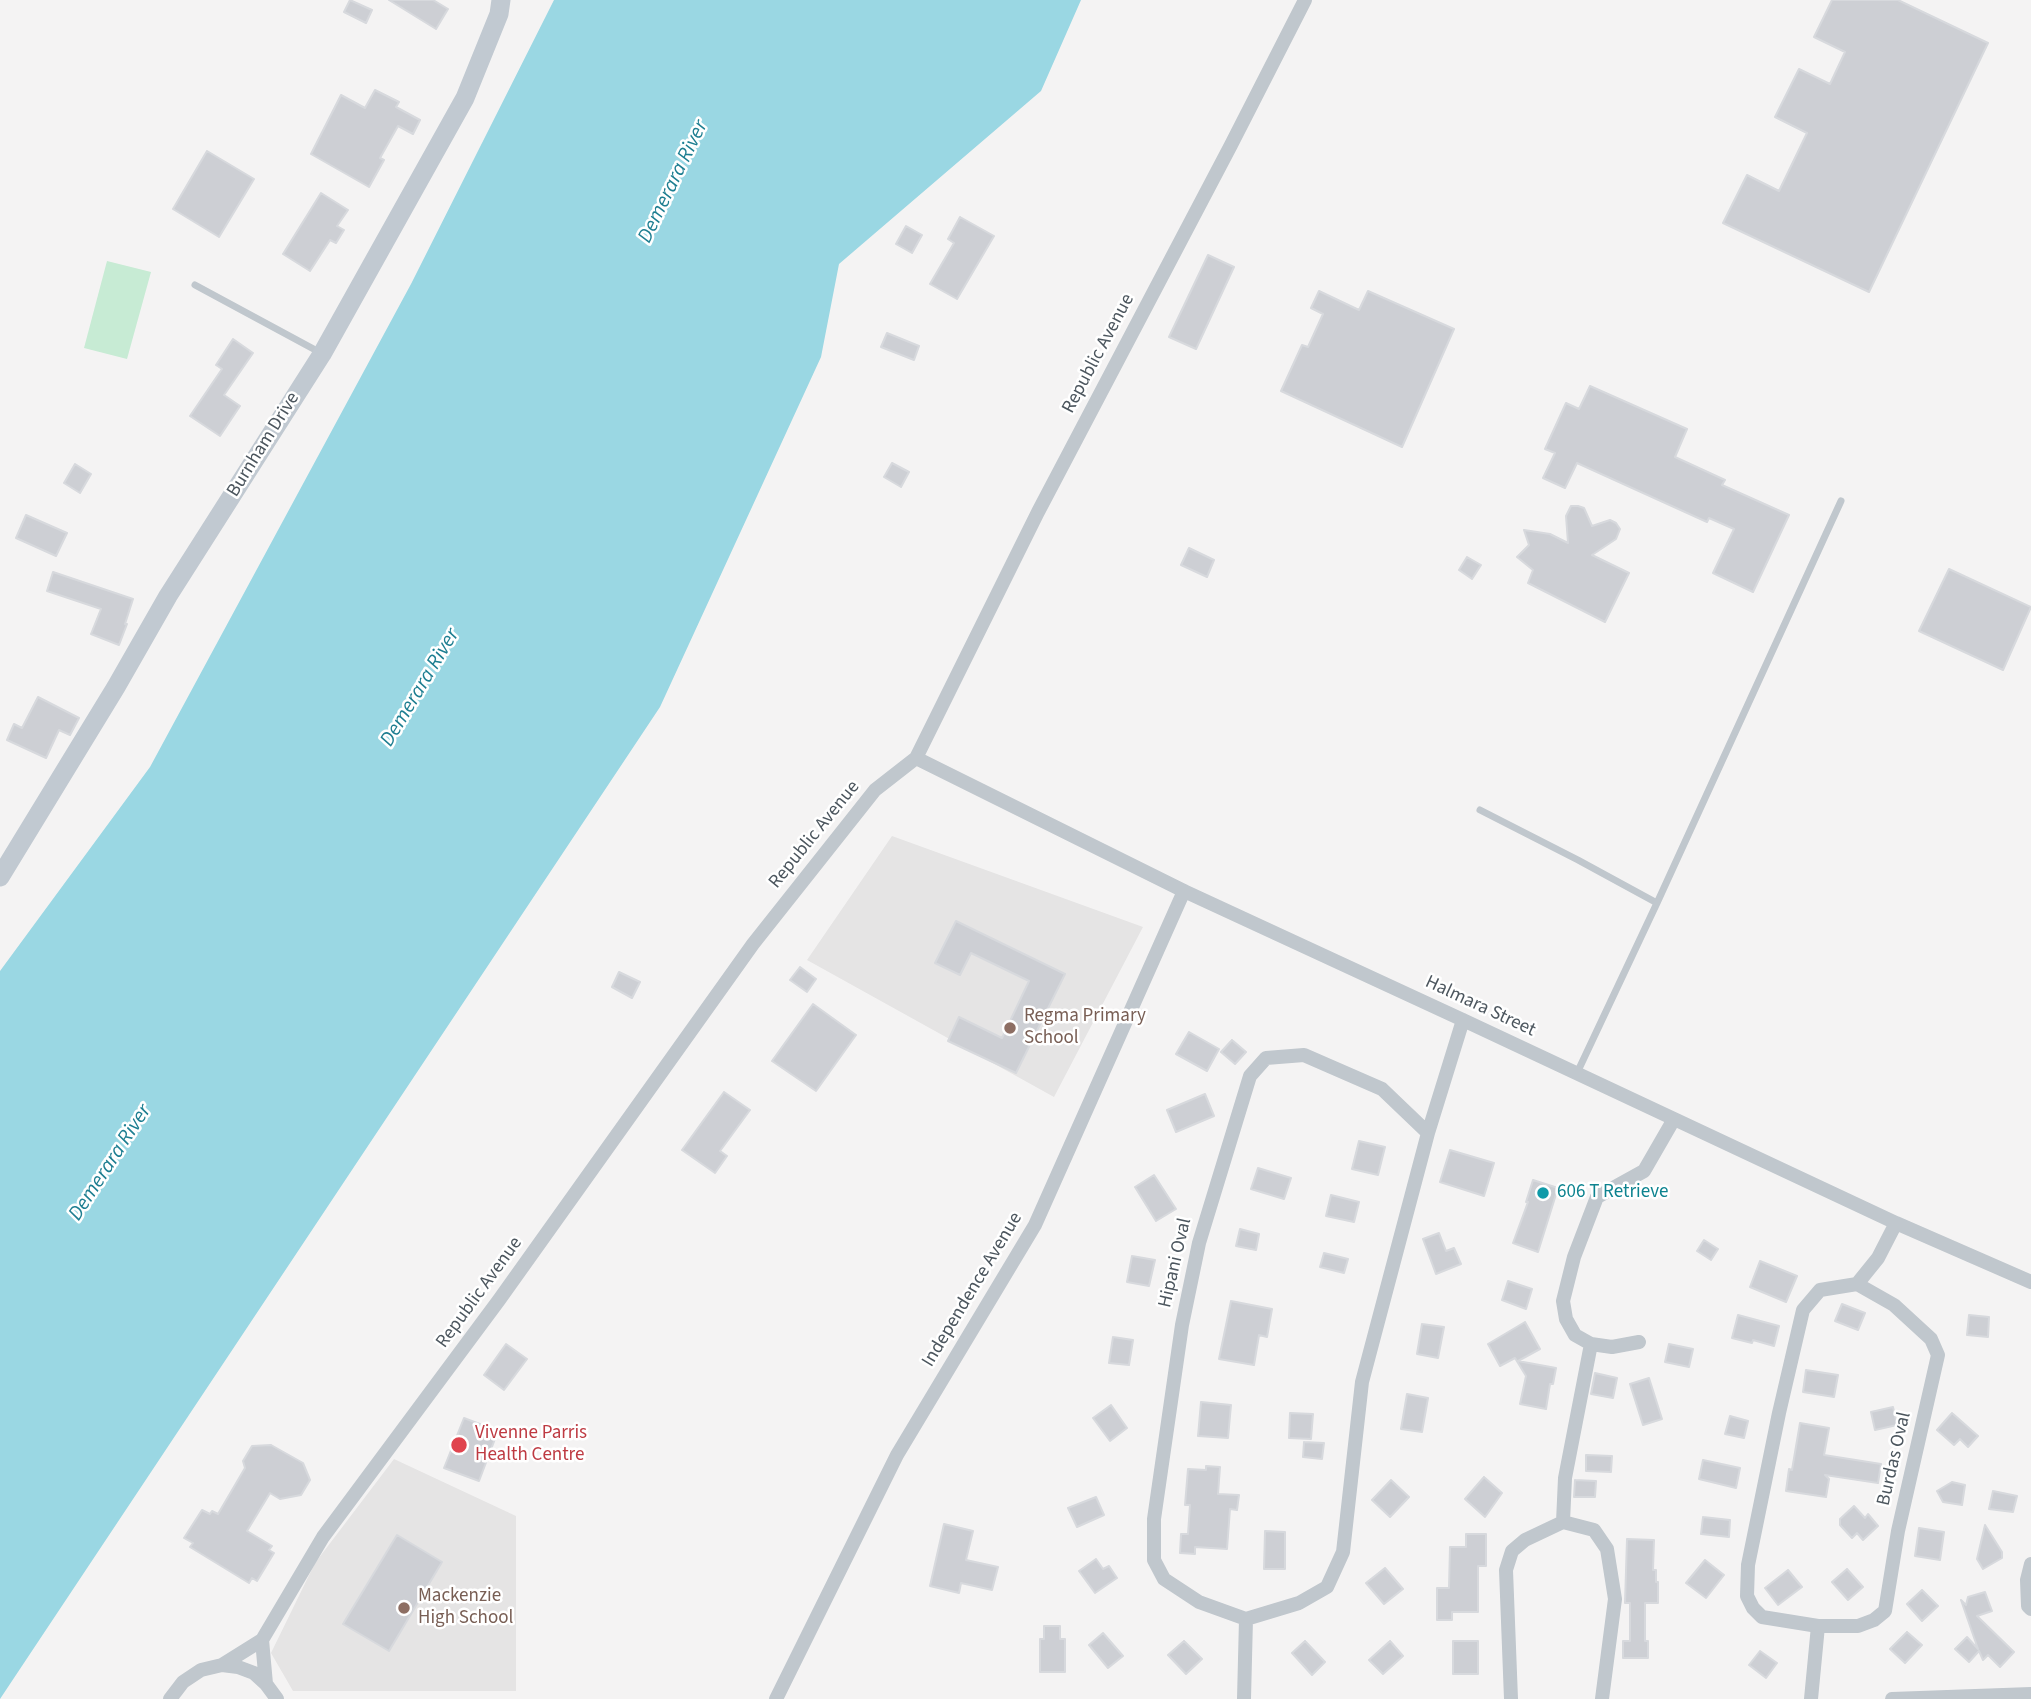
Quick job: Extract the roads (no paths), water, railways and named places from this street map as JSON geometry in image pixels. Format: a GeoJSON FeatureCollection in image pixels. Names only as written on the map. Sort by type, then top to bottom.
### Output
{"type":"FeatureCollection","features":[{"type":"Feature","properties":{"kind":"street","name":"Burnham Drive"},"geometry":{"type":"LineString","coordinates":[[0,877],[168,596],[322,354],[465,98],[499,14],[501,0]]}},
{"type":"Feature","properties":{"kind":"street","name":"Republic Avenue"},"geometry":{"type":"LineString","coordinates":[[170,1699],[183,1682],[201,1670],[222,1665],[262,1640],[323,1537],[499,1300],[753,944],[875,790],[916,758],[1038,512],[1305,0]]}},
{"type":"Feature","properties":{"kind":"street","name":"Halmara Street"},"geometry":{"type":"LineString","coordinates":[[916,758],[1184,891],[1896,1223],[2031,1282]]}},
{"type":"Feature","properties":{"kind":"street","name":"Independence Avenue"},"geometry":{"type":"LineString","coordinates":[[776,1699],[897,1455],[1035,1225],[1184,891]]}},
{"type":"Feature","properties":{"kind":"street"},"geometry":{"type":"LineString","coordinates":[[1244,1699],[1246,1619],[1299,1603],[1327,1587],[1343,1552],[1362,1382],[1428,1133],[1463,1020]]}},
{"type":"Feature","properties":{"kind":"street","name":"Hipani Oval"},"geometry":{"type":"LineString","coordinates":[[1246,1619],[1199,1602],[1164,1579],[1154,1560],[1154,1519],[1181,1325],[1199,1242],[1250,1076],[1266,1058],[1304,1055],[1382,1089],[1428,1133]]}},
{"type":"Feature","properties":{"kind":"street"},"geometry":{"type":"LineString","coordinates":[[1639,1342],[1612,1347],[1591,1344],[1575,1335],[1566,1319],[1563,1301],[1574,1257],[1597,1197],[1644,1171],[1674,1119]]}},
{"type":"Feature","properties":{"kind":"street"},"geometry":{"type":"LineString","coordinates":[[1857,1284],[1878,1258],[1896,1223]]}},
{"type":"Feature","properties":{"kind":"street","name":"Burdas Oval"},"geometry":{"type":"LineString","coordinates":[[1857,1284],[1894,1305],[1931,1339],[1938,1356],[1898,1531],[1885,1611],[1874,1620],[1858,1626],[1818,1626],[1762,1617],[1747,1596],[1748,1565],[1803,1310],[1820,1290],[1857,1284]]}},
{"type":"Feature","properties":{"kind":"street"},"geometry":{"type":"LineString","coordinates":[[1563,1522],[1565,1478],[1591,1344]]}},
{"type":"Feature","properties":{"kind":"street"},"geometry":{"type":"LineString","coordinates":[[1511,1699],[1506,1570],[1512,1550],[1525,1540],[1563,1522],[1594,1530],[1607,1549],[1615,1599],[1602,1699]]}},
{"type":"Feature","properties":{"kind":"street"},"geometry":{"type":"LineString","coordinates":[[2031,1564],[2026,1580],[2028,1606],[2031,1609]]}},
{"type":"Feature","properties":{"kind":"street"},"geometry":{"type":"LineString","coordinates":[[1811,1699],[1818,1626]]}},
{"type":"Feature","properties":{"kind":"street"},"geometry":{"type":"LineString","coordinates":[[262,1640],[267,1684]]}},
{"type":"Feature","properties":{"kind":"street"},"geometry":{"type":"LineString","coordinates":[[222,1665],[254,1673],[267,1684],[276,1699]]}},
{"type":"Feature","properties":{"kind":"street"},"geometry":{"type":"LineString","coordinates":[[1892,1699],[2031,1694]]}},
{"type":"Feature","properties":{"kind":"lane"},"geometry":{"type":"LineString","coordinates":[[195,285],[322,354]]}},
{"type":"Feature","properties":{"kind":"lane"},"geometry":{"type":"LineString","coordinates":[[1577,1074],[1841,501]]}},
{"type":"Feature","properties":{"kind":"lane"},"geometry":{"type":"LineString","coordinates":[[1480,810],[1657,903]]}},
{"type":"Feature","properties":{"kind":"water","name":"Demerara River"},"geometry":{"type":"Polygon","coordinates":[[[554,0],[1081,0],[1041,91],[839,264],[821,357],[660,707],[0,1699],[0,971],[150,767],[411,284],[554,0]]]}},
{"type":"Feature","properties":{"kind":"place","name":"Regma Primary School"},"geometry":{"type":"Point","coordinates":[1010,1028]}},
{"type":"Feature","properties":{"kind":"place","name":"606 T Retrieve"},"geometry":{"type":"Point","coordinates":[1543,1193]}},
{"type":"Feature","properties":{"kind":"place","name":"Vivenne Parris Health Centre"},"geometry":{"type":"Point","coordinates":[459,1445]}},
{"type":"Feature","properties":{"kind":"place","name":"Mackenzie High School"},"geometry":{"type":"Point","coordinates":[404,1608]}}]}
